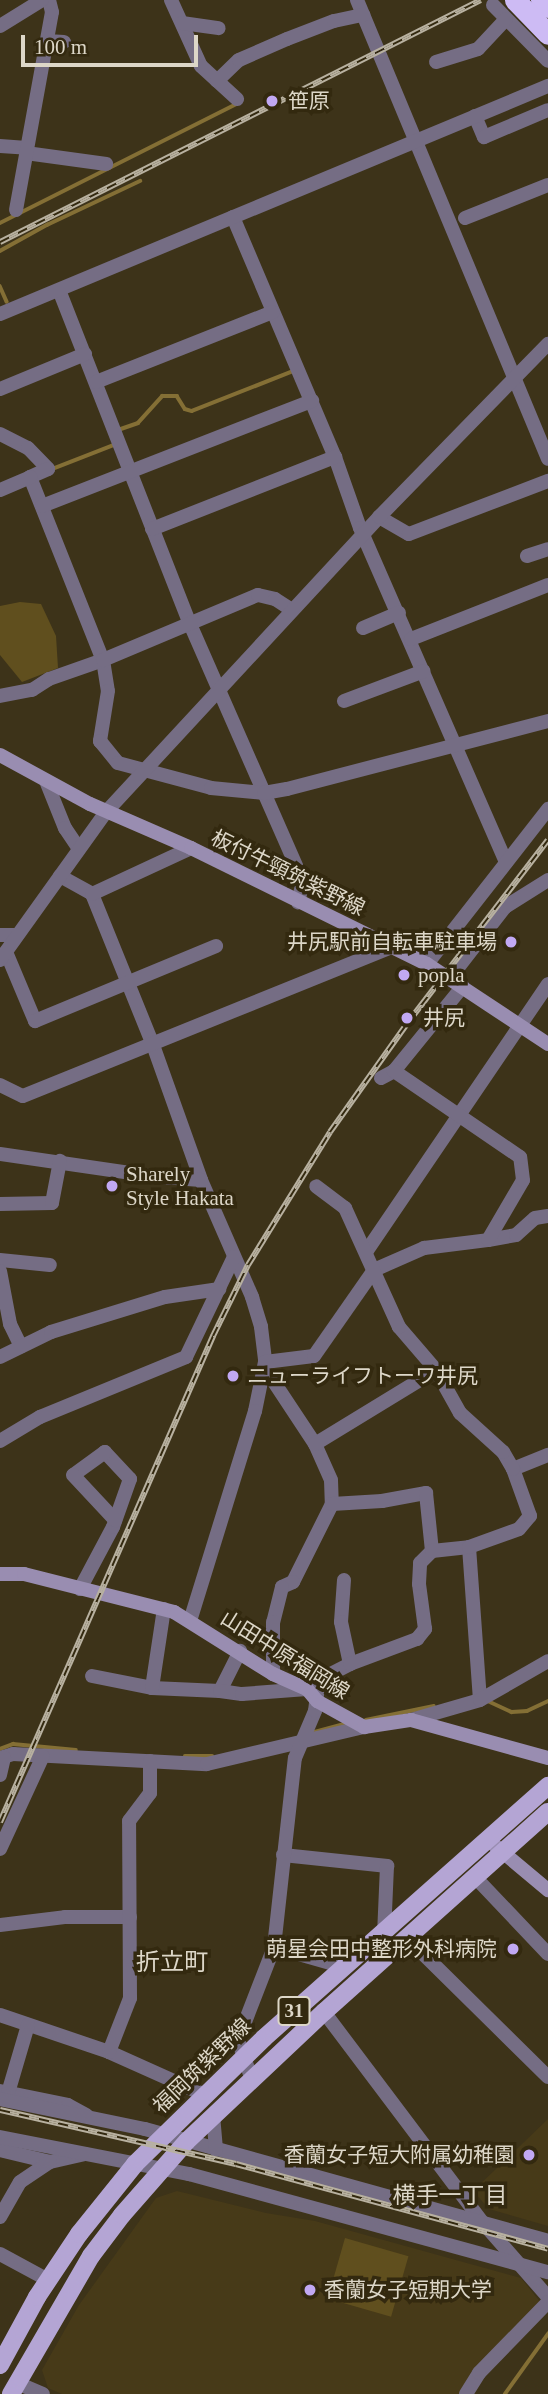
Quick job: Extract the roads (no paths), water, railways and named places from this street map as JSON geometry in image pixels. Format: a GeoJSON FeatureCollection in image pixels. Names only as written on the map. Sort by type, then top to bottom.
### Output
{"type":"FeatureCollection","features":[{"type":"Feature","properties":{"kind":"highway"},"geometry":{"type":"LineString","coordinates":[[540,0],[548,8]]}},
{"type":"Feature","properties":{"kind":"highway"},"geometry":{"type":"LineString","coordinates":[[511,14],[548,34]]}},
{"type":"Feature","properties":{"kind":"main road","name":"板付牛頸筑紫野線"},"geometry":{"type":"LineString","coordinates":[[0,755],[106,812],[124,816],[427,964],[548,1044]]}},
{"type":"Feature","properties":{"kind":"main road","name":"山田中原福岡線"},"geometry":{"type":"LineString","coordinates":[[0,1574],[24,1574],[164,1609],[190,1621],[273,1674],[307,1689],[316,1706],[358,1724]]}},
{"type":"Feature","properties":{"kind":"main road"},"geometry":{"type":"LineString","coordinates":[[358,1724],[411,1720],[548,1758]]}},
{"type":"Feature","properties":{"kind":"main road","name":"福岡筑紫野線"},"geometry":{"type":"LineString","coordinates":[[0,2365],[48,2280],[79,2234],[135,2164],[243,2057],[548,1786]]}},
{"type":"Feature","properties":{"kind":"main road","name":"福岡筑紫野線"},"geometry":{"type":"LineString","coordinates":[[14,2388],[91,2256],[121,2215],[187,2141],[324,2012],[548,1812]]}},
{"type":"Feature","properties":{"kind":"main road"},"geometry":{"type":"LineString","coordinates":[[487,1839],[548,1890]]}},
{"type":"Feature","properties":{"kind":"street"},"geometry":{"type":"LineString","coordinates":[[0,26],[42,0]]}},
{"type":"Feature","properties":{"kind":"street"},"geometry":{"type":"LineString","coordinates":[[16,211],[52,12],[49,0]]}},
{"type":"Feature","properties":{"kind":"street"},"geometry":{"type":"LineString","coordinates":[[171,0],[201,66],[237,99]]}},
{"type":"Feature","properties":{"kind":"street"},"geometry":{"type":"LineString","coordinates":[[357,0],[548,459]]}},
{"type":"Feature","properties":{"kind":"street"},"geometry":{"type":"LineString","coordinates":[[436,62],[478,49],[511,14],[540,0]]}},
{"type":"Feature","properties":{"kind":"street"},"geometry":{"type":"LineString","coordinates":[[493,5],[511,14],[548,61]]}},
{"type":"Feature","properties":{"kind":"street"},"geometry":{"type":"LineString","coordinates":[[216,81],[239,60],[334,21],[363,16]]}},
{"type":"Feature","properties":{"kind":"street"},"geometry":{"type":"LineString","coordinates":[[182,23],[219,28]]}},
{"type":"Feature","properties":{"kind":"street"},"geometry":{"type":"LineString","coordinates":[[47,41],[64,42]]}},
{"type":"Feature","properties":{"kind":"street"},"geometry":{"type":"LineString","coordinates":[[0,314],[548,86]]}},
{"type":"Feature","properties":{"kind":"street"},"geometry":{"type":"LineString","coordinates":[[475,116],[484,137],[546,116]]}},
{"type":"Feature","properties":{"kind":"street"},"geometry":{"type":"LineString","coordinates":[[0,146],[106,164]]}},
{"type":"Feature","properties":{"kind":"street"},"geometry":{"type":"LineString","coordinates":[[465,218],[548,185]]}},
{"type":"Feature","properties":{"kind":"street"},"geometry":{"type":"LineString","coordinates":[[233,217],[506,862]]}},
{"type":"Feature","properties":{"kind":"street"},"geometry":{"type":"LineString","coordinates":[[59,290],[190,624],[303,881],[298,902]]}},
{"type":"Feature","properties":{"kind":"street"},"geometry":{"type":"LineString","coordinates":[[96,382],[273,312]]}},
{"type":"Feature","properties":{"kind":"street"},"geometry":{"type":"LineString","coordinates":[[216,946],[35,1021],[3,956],[106,812],[379,517],[548,344]]}},
{"type":"Feature","properties":{"kind":"street"},"geometry":{"type":"LineString","coordinates":[[0,389],[85,354]]}},
{"type":"Feature","properties":{"kind":"street"},"geometry":{"type":"LineString","coordinates":[[42,506],[312,401]]}},
{"type":"Feature","properties":{"kind":"street"},"geometry":{"type":"LineString","coordinates":[[0,434],[28,448],[48,469],[0,490]]}},
{"type":"Feature","properties":{"kind":"street"},"geometry":{"type":"LineString","coordinates":[[152,529],[335,457]]}},
{"type":"Feature","properties":{"kind":"street"},"geometry":{"type":"LineString","coordinates":[[30,477],[103,660],[108,691],[100,741],[118,763],[211,788],[264,793],[548,721]]}},
{"type":"Feature","properties":{"kind":"street"},"geometry":{"type":"LineString","coordinates":[[379,517],[409,534],[548,481]]}},
{"type":"Feature","properties":{"kind":"street"},"geometry":{"type":"LineString","coordinates":[[527,556],[548,549]]}},
{"type":"Feature","properties":{"kind":"street"},"geometry":{"type":"LineString","coordinates":[[411,639],[548,585]]}},
{"type":"Feature","properties":{"kind":"street"},"geometry":{"type":"LineString","coordinates":[[0,696],[32,690],[49,679],[103,660],[258,596],[275,599],[292,610]]}},
{"type":"Feature","properties":{"kind":"street"},"geometry":{"type":"LineString","coordinates":[[363,628],[399,613]]}},
{"type":"Feature","properties":{"kind":"street"},"geometry":{"type":"LineString","coordinates":[[344,701],[424,671]]}},
{"type":"Feature","properties":{"kind":"street"},"geometry":{"type":"LineString","coordinates":[[46,781],[65,828],[79,849]]}},
{"type":"Feature","properties":{"kind":"street"},"geometry":{"type":"LineString","coordinates":[[427,964],[548,809]]}},
{"type":"Feature","properties":{"kind":"street"},"geometry":{"type":"LineString","coordinates":[[92,894],[191,848]]}},
{"type":"Feature","properties":{"kind":"street"},"geometry":{"type":"LineString","coordinates":[[60,876],[92,894],[153,1045],[201,1180],[261,1327],[264,1367],[256,1411],[190,1621]]}},
{"type":"Feature","properties":{"kind":"street"},"geometry":{"type":"LineString","coordinates":[[450,978],[505,907],[548,880]]}},
{"type":"Feature","properties":{"kind":"street"},"geometry":{"type":"LineString","coordinates":[[0,935],[17,935]]}},
{"type":"Feature","properties":{"kind":"street"},"geometry":{"type":"LineString","coordinates":[[0,1086],[23,1096],[391,947]]}},
{"type":"Feature","properties":{"kind":"street"},"geometry":{"type":"LineString","coordinates":[[366,1252],[461,1115],[518,1024],[548,984]]}},
{"type":"Feature","properties":{"kind":"street"},"geometry":{"type":"LineString","coordinates":[[463,986],[387,1074],[461,1115],[520,1157],[523,1180],[488,1240]]}},
{"type":"Feature","properties":{"kind":"street"},"geometry":{"type":"LineString","coordinates":[[0,1154],[150,1176],[201,1180]]}},
{"type":"Feature","properties":{"kind":"street"},"geometry":{"type":"LineString","coordinates":[[0,1204],[52,1203],[60,1161]]}},
{"type":"Feature","properties":{"kind":"street"},"geometry":{"type":"LineString","coordinates":[[252,2080],[238,2040],[274,1947],[295,1758],[316,1706],[319,1681],[350,1664],[417,1639],[425,1629],[419,1584],[420,1563],[432,1550],[469,1547],[519,1529],[530,1516],[513,1469],[503,1452],[460,1413],[436,1370],[400,1327],[345,1208],[316,1186]]}},
{"type":"Feature","properties":{"kind":"street"},"geometry":{"type":"LineString","coordinates":[[264,1367],[314,1356],[374,1270],[424,1248],[516,1235],[535,1218],[548,1216]]}},
{"type":"Feature","properties":{"kind":"street"},"geometry":{"type":"LineString","coordinates":[[0,1441],[40,1417],[186,1357],[234,1257]]}},
{"type":"Feature","properties":{"kind":"street"},"geometry":{"type":"LineString","coordinates":[[0,1260],[50,1265]]}},
{"type":"Feature","properties":{"kind":"street"},"geometry":{"type":"LineString","coordinates":[[0,1271],[10,1324],[21,1347]]}},
{"type":"Feature","properties":{"kind":"street"},"geometry":{"type":"LineString","coordinates":[[0,1357],[51,1332],[166,1297],[219,1289]]}},
{"type":"Feature","properties":{"kind":"street"},"geometry":{"type":"LineString","coordinates":[[264,1367],[315,1444],[331,1480],[331,1504],[293,1582],[282,1587],[273,1622],[273,1674]]}},
{"type":"Feature","properties":{"kind":"street"},"geometry":{"type":"LineString","coordinates":[[315,1444],[436,1370]]}},
{"type":"Feature","properties":{"kind":"street"},"geometry":{"type":"LineString","coordinates":[[80,1589],[115,1520],[130,1479],[105,1452],[73,1475],[115,1520]]}},
{"type":"Feature","properties":{"kind":"street"},"geometry":{"type":"LineString","coordinates":[[513,1469],[548,1455]]}},
{"type":"Feature","properties":{"kind":"street"},"geometry":{"type":"LineString","coordinates":[[331,1504],[382,1502],[426,1493],[432,1550]]}},
{"type":"Feature","properties":{"kind":"street"},"geometry":{"type":"LineString","coordinates":[[469,1547],[477,1700]]}},
{"type":"Feature","properties":{"kind":"street"},"geometry":{"type":"LineString","coordinates":[[344,1580],[341,1622],[350,1664]]}},
{"type":"Feature","properties":{"kind":"street"},"geometry":{"type":"LineString","coordinates":[[152,1688],[164,1609]]}},
{"type":"Feature","properties":{"kind":"street"},"geometry":{"type":"LineString","coordinates":[[219,1691],[240,1651]]}},
{"type":"Feature","properties":{"kind":"street"},"geometry":{"type":"LineString","coordinates":[[411,1720],[477,1700],[548,1661]]}},
{"type":"Feature","properties":{"kind":"street"},"geometry":{"type":"LineString","coordinates":[[92,1676],[152,1688],[219,1691],[242,1695],[307,1689]]}},
{"type":"Feature","properties":{"kind":"street"},"geometry":{"type":"LineString","coordinates":[[0,1776],[2,1758],[43,1756],[207,1764],[358,1724]]}},
{"type":"Feature","properties":{"kind":"street"},"geometry":{"type":"LineString","coordinates":[[0,1849],[43,1756]]}},
{"type":"Feature","properties":{"kind":"street"},"geometry":{"type":"LineString","coordinates":[[109,2052],[130,1998],[129,1821],[150,1794],[150,1761]]}},
{"type":"Feature","properties":{"kind":"street"},"geometry":{"type":"LineString","coordinates":[[283,1855],[387,1866],[384,1934]]}},
{"type":"Feature","properties":{"kind":"street"},"geometry":{"type":"LineString","coordinates":[[475,1877],[548,1954]]}},
{"type":"Feature","properties":{"kind":"street"},"geometry":{"type":"LineString","coordinates":[[0,1925],[65,1917],[130,1917]]}},
{"type":"Feature","properties":{"kind":"street"},"geometry":{"type":"LineString","coordinates":[[407,1938],[548,2077]]}},
{"type":"Feature","properties":{"kind":"street"},"geometry":{"type":"LineString","coordinates":[[274,1947],[344,1967]]}},
{"type":"Feature","properties":{"kind":"street"},"geometry":{"type":"LineString","coordinates":[[324,2012],[483,2223],[548,2297]]}},
{"type":"Feature","properties":{"kind":"street"},"geometry":{"type":"LineString","coordinates":[[0,2015],[109,2052],[204,2094]]}},
{"type":"Feature","properties":{"kind":"street"},"geometry":{"type":"LineString","coordinates":[[28,2025],[3,2095],[164,2134],[548,2241]]}},
{"type":"Feature","properties":{"kind":"street"},"geometry":{"type":"LineString","coordinates":[[212,2115],[216,2150]]}},
{"type":"Feature","properties":{"kind":"street"},"geometry":{"type":"LineString","coordinates":[[0,2137],[164,2169],[548,2272]]}},
{"type":"Feature","properties":{"kind":"street"},"geometry":{"type":"LineString","coordinates":[[0,2150],[50,2162]]}},
{"type":"Feature","properties":{"kind":"street"},"geometry":{"type":"LineString","coordinates":[[0,2217],[20,2182],[50,2162],[87,2153]]}},
{"type":"Feature","properties":{"kind":"street"},"geometry":{"type":"LineString","coordinates":[[0,2254],[48,2280]]}},
{"type":"Feature","properties":{"kind":"street"},"geometry":{"type":"LineString","coordinates":[[466,2394],[479,2373],[548,2302]]}},
{"type":"Feature","properties":{"kind":"street"},"geometry":{"type":"LineString","coordinates":[[14,2388],[43,2394]]}},
{"type":"Feature","properties":{"kind":"waterway"},"geometry":{"type":"LineString","coordinates":[[0,223],[239,103]]}},
{"type":"Feature","properties":{"kind":"waterway"},"geometry":{"type":"LineString","coordinates":[[0,251],[47,225],[140,181]]}},
{"type":"Feature","properties":{"kind":"waterway"},"geometry":{"type":"LineString","coordinates":[[0,286],[7,302]]}},
{"type":"Feature","properties":{"kind":"waterway"},"geometry":{"type":"LineString","coordinates":[[118,430],[138,423],[162,396],[177,396],[185,409],[192,411],[291,372]]}},
{"type":"Feature","properties":{"kind":"waterway"},"geometry":{"type":"LineString","coordinates":[[50,470],[114,445]]}},
{"type":"Feature","properties":{"kind":"waterway"},"geometry":{"type":"LineString","coordinates":[[488,1701],[512,1712],[527,1711],[548,1701]]}},
{"type":"Feature","properties":{"kind":"waterway"},"geometry":{"type":"LineString","coordinates":[[366,1720],[434,1706]]}},
{"type":"Feature","properties":{"kind":"waterway"},"geometry":{"type":"LineString","coordinates":[[311,1733],[348,1723]]}},
{"type":"Feature","properties":{"kind":"waterway"},"geometry":{"type":"LineString","coordinates":[[0,1749],[13,1744],[76,1750]]}},
{"type":"Feature","properties":{"kind":"waterway"},"geometry":{"type":"LineString","coordinates":[[185,1756],[212,1756]]}},
{"type":"Feature","properties":{"kind":"waterway"},"geometry":{"type":"LineString","coordinates":[[505,2394],[548,2334]]}},
{"type":"Feature","properties":{"kind":"railway"},"geometry":{"type":"LineString","coordinates":[[0,242],[481,0]]}},
{"type":"Feature","properties":{"kind":"railway"},"geometry":{"type":"LineString","coordinates":[[0,1822],[213,1336],[248,1265],[330,1132],[409,1021],[548,840]]}},
{"type":"Feature","properties":{"kind":"railway"},"geometry":{"type":"LineString","coordinates":[[0,2110],[236,2164],[548,2249]]}},
{"type":"Feature","properties":{"kind":"place","name":"笹原"},"geometry":{"type":"Point","coordinates":[272,101]}},
{"type":"Feature","properties":{"kind":"place","name":"井尻駅前自転車駐車場"},"geometry":{"type":"Point","coordinates":[511,942]}},
{"type":"Feature","properties":{"kind":"place","name":"popla"},"geometry":{"type":"Point","coordinates":[404,975]}},
{"type":"Feature","properties":{"kind":"place","name":"井尻"},"geometry":{"type":"Point","coordinates":[407,1018]}},
{"type":"Feature","properties":{"kind":"place","name":"Sharely Style Hakata"},"geometry":{"type":"Point","coordinates":[112,1186]}},
{"type":"Feature","properties":{"kind":"place","name":"ニューライフトーワ井尻"},"geometry":{"type":"Point","coordinates":[233,1376]}},
{"type":"Feature","properties":{"kind":"place","name":"萌星会田中整形外科病院"},"geometry":{"type":"Point","coordinates":[513,1949]}},
{"type":"Feature","properties":{"kind":"place","name":"香蘭女子短大附属幼稚園"},"geometry":{"type":"Point","coordinates":[529,2155]}},
{"type":"Feature","properties":{"kind":"place","name":"香蘭女子短期大学"},"geometry":{"type":"Point","coordinates":[310,2290]}},
{"type":"Feature","properties":{"kind":"district","name":"折立町"},"geometry":{"type":"Point","coordinates":[172,1963]}},
{"type":"Feature","properties":{"kind":"district","name":"横手一丁目"},"geometry":{"type":"Point","coordinates":[450,2196]}}]}
